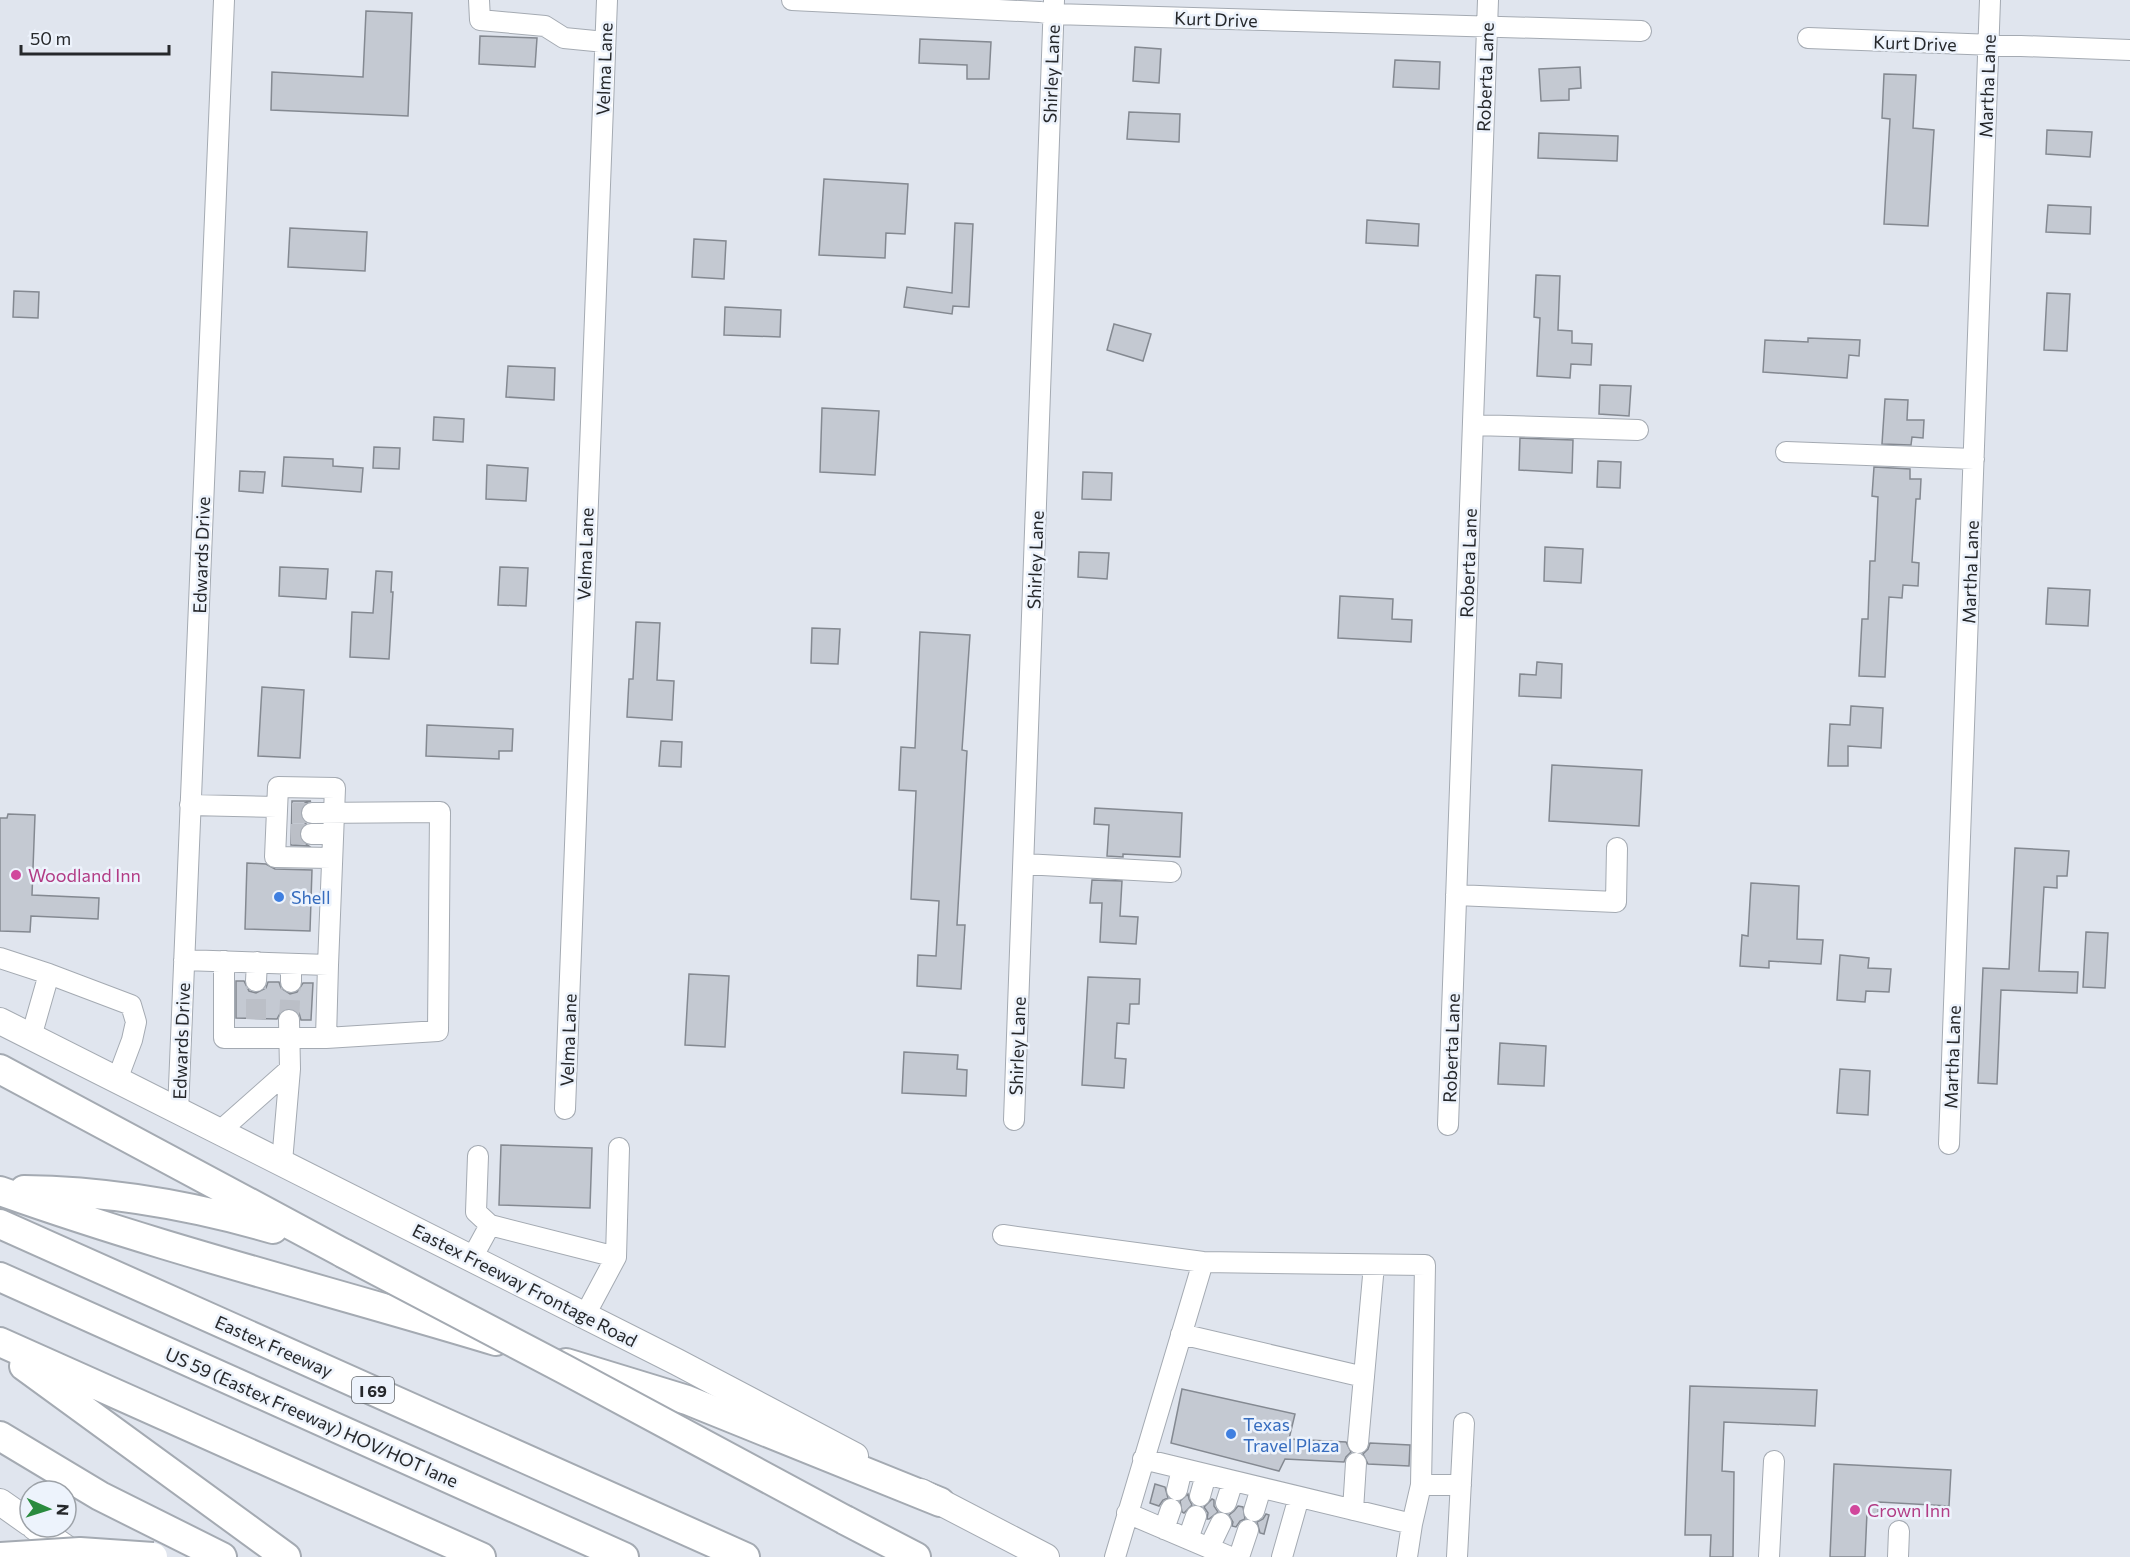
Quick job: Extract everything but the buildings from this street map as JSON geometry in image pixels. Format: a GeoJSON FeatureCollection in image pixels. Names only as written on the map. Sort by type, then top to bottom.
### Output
{"type":"FeatureCollection","features":[{"type":"Feature","properties":{"kind":"highway"},"geometry":{"type":"LineString","coordinates":[[0,1069],[916,1557]]}},
{"type":"Feature","properties":{"kind":"highway"},"geometry":{"type":"LineString","coordinates":[[0,1191],[90,1193],[199,1209],[274,1229],[343,1253]]}},
{"type":"Feature","properties":{"kind":"highway"},"geometry":{"type":"LineString","coordinates":[[0,1191],[147,1240],[353,1298],[687,1400],[940,1502]]}},
{"type":"Feature","properties":{"kind":"highway","name":"Eastex Freeway"},"geometry":{"type":"LineString","coordinates":[[0,1224],[745,1557]]}},
{"type":"Feature","properties":{"kind":"highway","name":"US 59 (Eastex Freeway) HOV/HOT lane"},"geometry":{"type":"LineString","coordinates":[[0,1277],[624,1557]]}},
{"type":"Feature","properties":{"kind":"highway"},"geometry":{"type":"LineString","coordinates":[[0,1342],[481,1557]]}},
{"type":"Feature","properties":{"kind":"highway"},"geometry":{"type":"LineString","coordinates":[[0,1349],[285,1557]]}},
{"type":"Feature","properties":{"kind":"highway"},"geometry":{"type":"LineString","coordinates":[[0,1436],[100,1497],[222,1557]]}},
{"type":"Feature","properties":{"kind":"highway"},"geometry":{"type":"LineString","coordinates":[[0,1557],[80,1552],[153,1557]]}},
{"type":"Feature","properties":{"kind":"main road","name":"Eastex Freeway Frontage Road"},"geometry":{"type":"LineString","coordinates":[[0,1021],[585,1315],[1046,1557]]}},
{"type":"Feature","properties":{"kind":"main road"},"geometry":{"type":"LineString","coordinates":[[0,1502],[18,1515]]}},
{"type":"Feature","properties":{"kind":"main road"},"geometry":{"type":"LineString","coordinates":[[52,1539],[82,1557]]}},
{"type":"Feature","properties":{"kind":"street","name":"Edwards Drive"},"geometry":{"type":"LineString","coordinates":[[178,1111],[224,0]]}},
{"type":"Feature","properties":{"kind":"street"},"geometry":{"type":"LineString","coordinates":[[479,0],[480,20],[545,26],[564,39],[605,42]]}},
{"type":"Feature","properties":{"kind":"street","name":"Velma Lane"},"geometry":{"type":"LineString","coordinates":[[565,1109],[607,0]]}},
{"type":"Feature","properties":{"kind":"street","name":"Kurt Drive"},"geometry":{"type":"LineString","coordinates":[[792,0],[1040,12],[1053,7],[1641,31]]}},
{"type":"Feature","properties":{"kind":"street","name":"Roberta Lane"},"geometry":{"type":"LineString","coordinates":[[1448,1125],[1488,0]]}},
{"type":"Feature","properties":{"kind":"street","name":"Martha Lane"},"geometry":{"type":"LineString","coordinates":[[1949,1144],[1990,0]]}},
{"type":"Feature","properties":{"kind":"street","name":"Shirley Lane"},"geometry":{"type":"LineString","coordinates":[[1014,1120],[1053,7]]}},
{"type":"Feature","properties":{"kind":"street","name":"Kurt Drive"},"geometry":{"type":"LineString","coordinates":[[1808,39],[2130,50]]}},
{"type":"Feature","properties":{"kind":"street"},"geometry":{"type":"LineString","coordinates":[[1473,425],[1638,430]]}},
{"type":"Feature","properties":{"kind":"street"},"geometry":{"type":"LineString","coordinates":[[1786,452],[1974,459]]}},
{"type":"Feature","properties":{"kind":"street"},"geometry":{"type":"LineString","coordinates":[[326,1038],[335,788],[278,787],[284,834],[275,857],[331,858]]}},
{"type":"Feature","properties":{"kind":"street"},"geometry":{"type":"LineString","coordinates":[[190,805],[282,810]]}},
{"type":"Feature","properties":{"kind":"street"},"geometry":{"type":"LineString","coordinates":[[224,961],[224,1038],[256,1028],[289,1029],[326,1038],[438,1031],[440,812],[333,824],[311,834]]}},
{"type":"Feature","properties":{"kind":"street"},"geometry":{"type":"LineString","coordinates":[[312,813],[333,824]]}},
{"type":"Feature","properties":{"kind":"street"},"geometry":{"type":"LineString","coordinates":[[1456,895],[1616,902],[1617,848]]}},
{"type":"Feature","properties":{"kind":"street"},"geometry":{"type":"LineString","coordinates":[[1024,864],[1171,872]]}},
{"type":"Feature","properties":{"kind":"street"},"geometry":{"type":"LineString","coordinates":[[0,958],[131,1005],[136,1022],[132,1040],[117,1080]]}},
{"type":"Feature","properties":{"kind":"street"},"geometry":{"type":"LineString","coordinates":[[184,960],[224,961],[256,972],[291,973],[328,965]]}},
{"type":"Feature","properties":{"kind":"street"},"geometry":{"type":"LineString","coordinates":[[31,1037],[49,974]]}},
{"type":"Feature","properties":{"kind":"street"},"geometry":{"type":"LineString","coordinates":[[282,1162],[290,1069],[289,1029]]}},
{"type":"Feature","properties":{"kind":"street"},"geometry":{"type":"LineString","coordinates":[[220,1131],[290,1069]]}},
{"type":"Feature","properties":{"kind":"street"},"geometry":{"type":"LineString","coordinates":[[585,1315],[616,1257],[619,1148]]}},
{"type":"Feature","properties":{"kind":"street"},"geometry":{"type":"LineString","coordinates":[[478,1156],[476,1212],[490,1225],[616,1257]]}},
{"type":"Feature","properties":{"kind":"street"},"geometry":{"type":"LineString","coordinates":[[472,1258],[490,1225]]}},
{"type":"Feature","properties":{"kind":"street"},"geometry":{"type":"LineString","coordinates":[[1003,1235],[1203,1262],[1425,1265],[1421,1485],[1407,1557]]}},
{"type":"Feature","properties":{"kind":"street"},"geometry":{"type":"LineString","coordinates":[[1115,1557],[1203,1262]]}},
{"type":"Feature","properties":{"kind":"street"},"geometry":{"type":"LineString","coordinates":[[1358,1443],[1374,1264]]}},
{"type":"Feature","properties":{"kind":"street"},"geometry":{"type":"LineString","coordinates":[[1181,1334],[1364,1377]]}},
{"type":"Feature","properties":{"kind":"street"},"geometry":{"type":"LineString","coordinates":[[1457,1557],[1464,1423]]}},
{"type":"Feature","properties":{"kind":"street"},"geometry":{"type":"LineString","coordinates":[[1143,1460],[1412,1524]]}},
{"type":"Feature","properties":{"kind":"street"},"geometry":{"type":"LineString","coordinates":[[1769,1557],[1774,1461]]}},
{"type":"Feature","properties":{"kind":"street"},"geometry":{"type":"LineString","coordinates":[[1353,1510],[1356,1463]]}},
{"type":"Feature","properties":{"kind":"street"},"geometry":{"type":"LineString","coordinates":[[1178,1490],[1182,1469]]}},
{"type":"Feature","properties":{"kind":"street"},"geometry":{"type":"LineString","coordinates":[[1200,1496],[1206,1475]]}},
{"type":"Feature","properties":{"kind":"street"},"geometry":{"type":"LineString","coordinates":[[1226,1503],[1233,1481]]}},
{"type":"Feature","properties":{"kind":"street"},"geometry":{"type":"LineString","coordinates":[[1421,1485],[1461,1485]]}},
{"type":"Feature","properties":{"kind":"street"},"geometry":{"type":"LineString","coordinates":[[1254,1510],[1261,1488]]}},
{"type":"Feature","properties":{"kind":"street"},"geometry":{"type":"LineString","coordinates":[[1282,1557],[1299,1497]]}},
{"type":"Feature","properties":{"kind":"street"},"geometry":{"type":"LineString","coordinates":[[1164,1529],[1172,1509]]}},
{"type":"Feature","properties":{"kind":"street"},"geometry":{"type":"LineString","coordinates":[[1127,1513],[1232,1557],[1248,1530]]}},
{"type":"Feature","properties":{"kind":"street"},"geometry":{"type":"LineString","coordinates":[[1188,1539],[1196,1516]]}},
{"type":"Feature","properties":{"kind":"street"},"geometry":{"type":"LineString","coordinates":[[1209,1548],[1221,1523]]}},
{"type":"Feature","properties":{"kind":"street"},"geometry":{"type":"LineString","coordinates":[[1898,1557],[1899,1531]]}},
{"type":"Feature","properties":{"kind":"tunnel"},"geometry":{"type":"LineString","coordinates":[[292,813],[312,813]]}},
{"type":"Feature","properties":{"kind":"tunnel"},"geometry":{"type":"LineString","coordinates":[[291,834],[311,834]]}},
{"type":"Feature","properties":{"kind":"tunnel"},"geometry":{"type":"LineString","coordinates":[[256,981],[256,1019]]}},
{"type":"Feature","properties":{"kind":"tunnel"},"geometry":{"type":"LineString","coordinates":[[289,1020],[291,982]]}},
{"type":"Feature","properties":{"kind":"place","name":"Woodland Inn"},"geometry":{"type":"Point","coordinates":[16,875]}},
{"type":"Feature","properties":{"kind":"place","name":"Shell"},"geometry":{"type":"Point","coordinates":[279,897]}},
{"type":"Feature","properties":{"kind":"place","name":"Texas Travel Plaza"},"geometry":{"type":"Point","coordinates":[1231,1434]}},
{"type":"Feature","properties":{"kind":"place","name":"Crown Inn"},"geometry":{"type":"Point","coordinates":[1855,1510]}}]}
